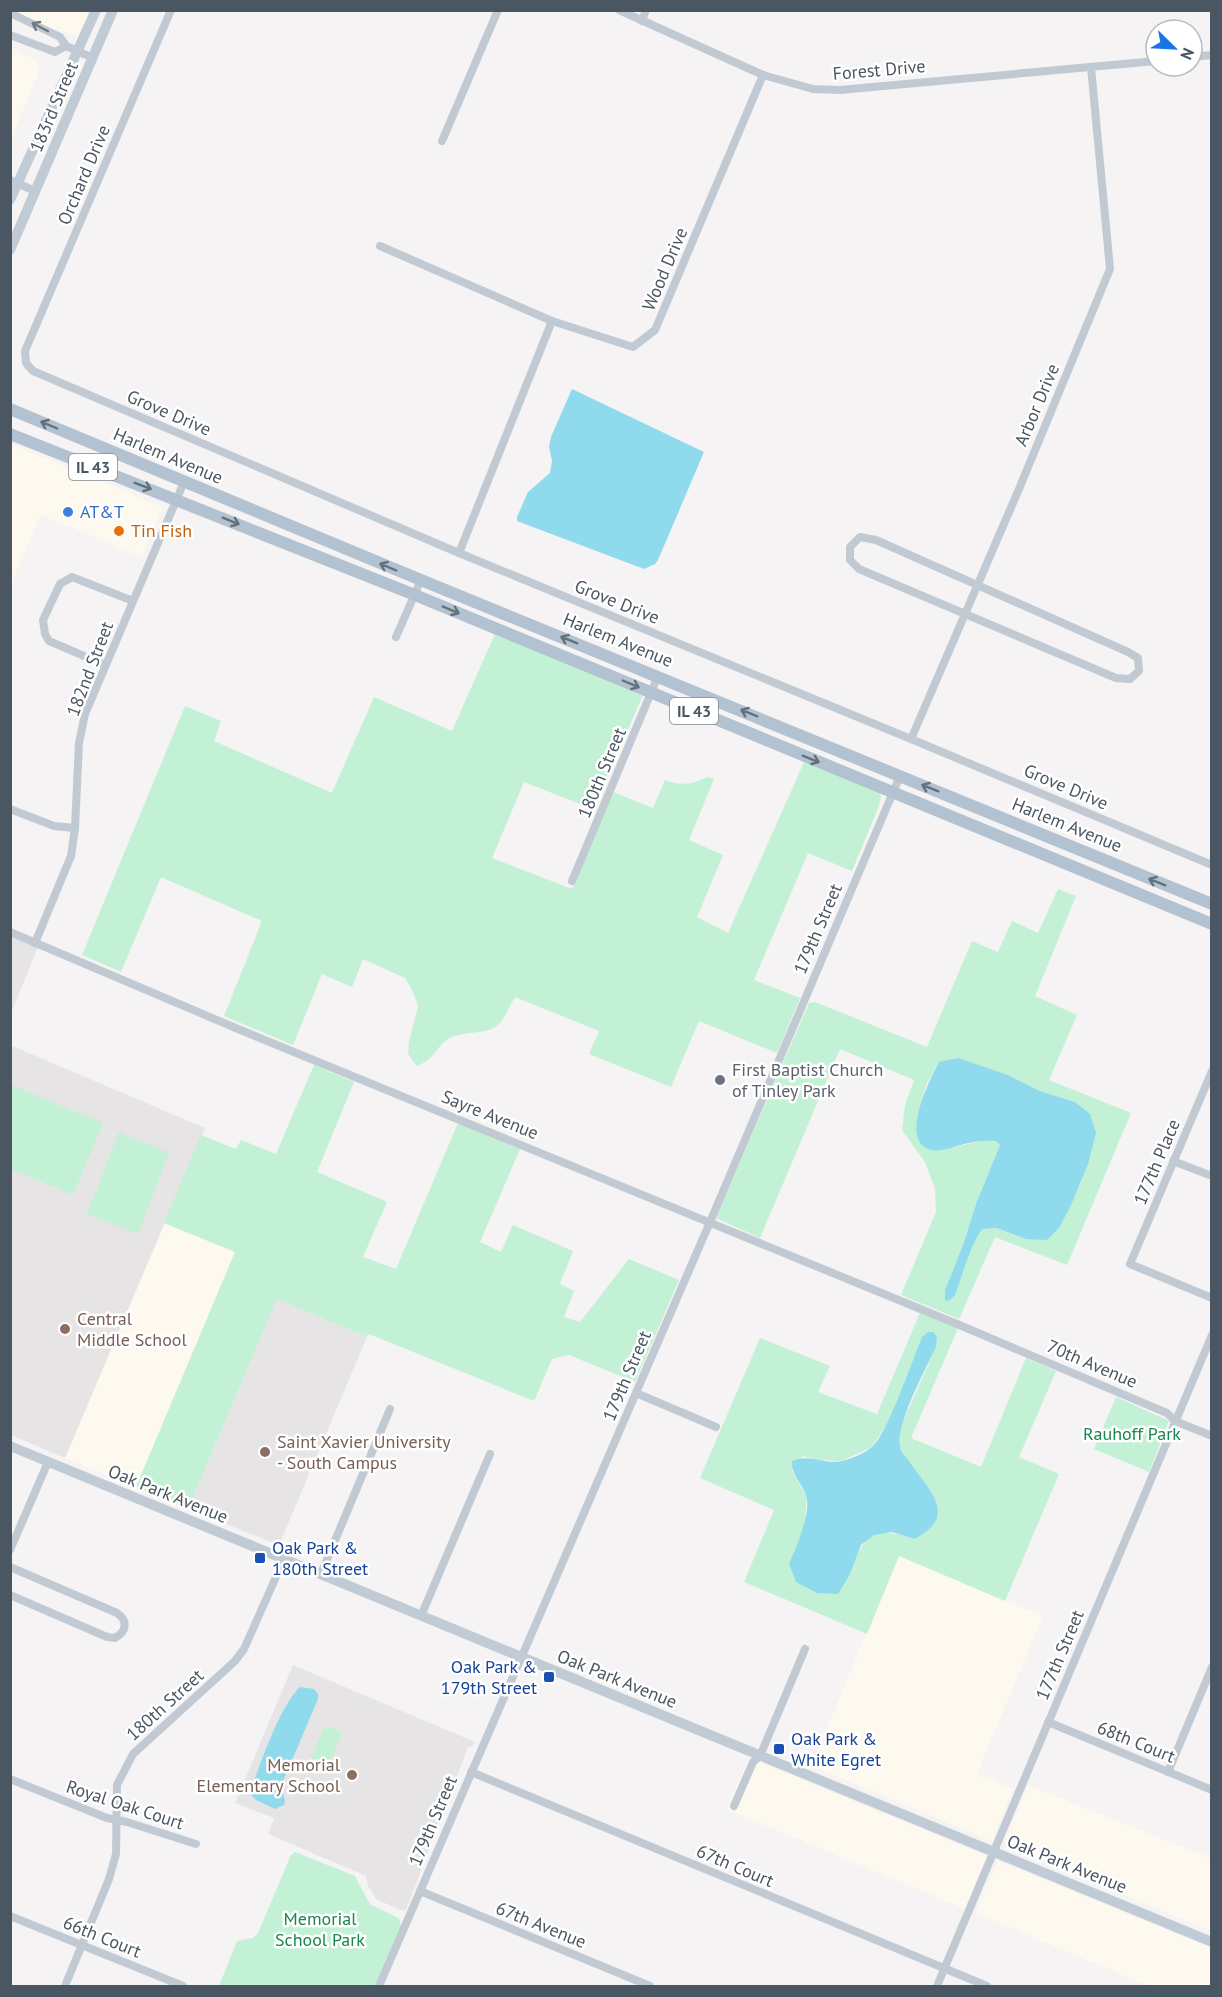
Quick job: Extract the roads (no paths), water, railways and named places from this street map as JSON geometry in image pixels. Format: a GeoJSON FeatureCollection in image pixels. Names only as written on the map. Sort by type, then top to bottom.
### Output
{"type":"FeatureCollection","features":[{"type":"Feature","properties":{"kind":"main road","name":"Harlem Avenue"},"geometry":{"type":"LineString","coordinates":[[10,409],[1212,904]]}},
{"type":"Feature","properties":{"kind":"main road","name":"Harlem Avenue"},"geometry":{"type":"LineString","coordinates":[[10,434],[415,594],[1212,924]]}},
{"type":"Feature","properties":{"kind":"main road"},"geometry":{"type":"LineString","coordinates":[[1125,889],[1132,871]]}},
{"type":"Feature","properties":{"kind":"street","name":"183rd Street"},"geometry":{"type":"LineString","coordinates":[[10,200],[14,182],[78,52],[96,10]]}},
{"type":"Feature","properties":{"kind":"street","name":"183rd Street"},"geometry":{"type":"LineString","coordinates":[[10,250],[113,10]]}},
{"type":"Feature","properties":{"kind":"street","name":"Orchard Drive"},"geometry":{"type":"LineString","coordinates":[[25,351],[171,10]]}},
{"type":"Feature","properties":{"kind":"street"},"geometry":{"type":"LineString","coordinates":[[442,141],[498,10]]}},
{"type":"Feature","properties":{"kind":"street","name":"Forest Drive"},"geometry":{"type":"LineString","coordinates":[[619,10],[763,75],[813,89],[840,90],[1144,62]]}},
{"type":"Feature","properties":{"kind":"street"},"geometry":{"type":"LineString","coordinates":[[642,21],[646,10]]}},
{"type":"Feature","properties":{"kind":"street"},"geometry":{"type":"LineString","coordinates":[[10,13],[60,37],[66,46],[93,58]]}},
{"type":"Feature","properties":{"kind":"street"},"geometry":{"type":"LineString","coordinates":[[10,35],[55,52],[66,46]]}},
{"type":"Feature","properties":{"kind":"street","name":"Arbor Drive"},"geometry":{"type":"LineString","coordinates":[[911,739],[1110,269],[1091,67]]}},
{"type":"Feature","properties":{"kind":"street","name":"Wood Drive"},"geometry":{"type":"LineString","coordinates":[[380,246],[552,321],[633,347],[655,330],[763,75]]}},
{"type":"Feature","properties":{"kind":"street"},"geometry":{"type":"LineString","coordinates":[[14,182],[36,191]]}},
{"type":"Feature","properties":{"kind":"street"},"geometry":{"type":"LineString","coordinates":[[459,553],[552,321]]}},
{"type":"Feature","properties":{"kind":"street","name":"Grove Drive"},"geometry":{"type":"LineString","coordinates":[[25,351],[26,363],[33,371],[459,553],[1212,864]]}},
{"type":"Feature","properties":{"kind":"street","name":"182nd Street"},"geometry":{"type":"LineString","coordinates":[[35,942],[71,856],[75,828],[79,743],[85,714],[184,482]]}},
{"type":"Feature","properties":{"kind":"street"},"geometry":{"type":"LineString","coordinates":[[860,537],[876,540],[1128,652],[1138,658],[1139,671],[1130,679],[1116,678],[964,615],[860,569],[850,560],[850,547],[860,537]]}},
{"type":"Feature","properties":{"kind":"street"},"geometry":{"type":"LineString","coordinates":[[105,665],[49,641],[45,634],[44,620],[60,585],[72,577],[133,601]]}},
{"type":"Feature","properties":{"kind":"street"},"geometry":{"type":"LineString","coordinates":[[396,637],[421,580]]}},
{"type":"Feature","properties":{"kind":"street","name":"180th Street"},"geometry":{"type":"LineString","coordinates":[[572,881],[658,676]]}},
{"type":"Feature","properties":{"kind":"street","name":"179th Street"},"geometry":{"type":"LineString","coordinates":[[379,1986],[710,1222],[900,776]]}},
{"type":"Feature","properties":{"kind":"street"},"geometry":{"type":"LineString","coordinates":[[10,809],[54,826],[75,828]]}},
{"type":"Feature","properties":{"kind":"street","name":"Sayre Avenue"},"geometry":{"type":"LineString","coordinates":[[10,932],[238,1029],[957,1324]]}},
{"type":"Feature","properties":{"kind":"street","name":"177th Place"},"geometry":{"type":"LineString","coordinates":[[1212,1071],[1130,1264],[1212,1298]]}},
{"type":"Feature","properties":{"kind":"street"},"geometry":{"type":"LineString","coordinates":[[1173,1161],[1212,1176]]}},
{"type":"Feature","properties":{"kind":"street","name":"70th Avenue"},"geometry":{"type":"LineString","coordinates":[[957,1324],[1167,1413],[1175,1421],[1212,1436]]}},
{"type":"Feature","properties":{"kind":"street","name":"177th Street"},"geometry":{"type":"LineString","coordinates":[[937,1986],[1212,1335]]}},
{"type":"Feature","properties":{"kind":"street"},"geometry":{"type":"LineString","coordinates":[[636,1393],[716,1427]]}},
{"type":"Feature","properties":{"kind":"street"},"geometry":{"type":"LineString","coordinates":[[321,1574],[390,1409]]}},
{"type":"Feature","properties":{"kind":"street","name":"Oak Park Avenue"},"geometry":{"type":"LineString","coordinates":[[10,1446],[1212,1942]]}},
{"type":"Feature","properties":{"kind":"street"},"geometry":{"type":"LineString","coordinates":[[422,1616],[490,1454]]}},
{"type":"Feature","properties":{"kind":"street"},"geometry":{"type":"LineString","coordinates":[[10,1550],[48,1462]]}},
{"type":"Feature","properties":{"kind":"street","name":"180th Street"},"geometry":{"type":"LineString","coordinates":[[65,1986],[109,1879],[116,1854],[117,1785],[133,1754],[235,1661],[244,1649],[284,1559]]}},
{"type":"Feature","properties":{"kind":"street"},"geometry":{"type":"LineString","coordinates":[[10,1567],[117,1613],[123,1617],[124,1630],[115,1638],[107,1637],[10,1595]]}},
{"type":"Feature","properties":{"kind":"street"},"geometry":{"type":"LineString","coordinates":[[735,1806],[753,1762],[760,1756],[805,1649]]}},
{"type":"Feature","properties":{"kind":"street"},"geometry":{"type":"LineString","coordinates":[[1168,1772],[1212,1667]]}},
{"type":"Feature","properties":{"kind":"street","name":"68th Court"},"geometry":{"type":"LineString","coordinates":[[1048,1722],[1212,1790]]}},
{"type":"Feature","properties":{"kind":"street","name":"67th Court"},"geometry":{"type":"LineString","coordinates":[[471,1772],[987,1986]]}},
{"type":"Feature","properties":{"kind":"street","name":"Royal Oak Court"},"geometry":{"type":"LineString","coordinates":[[10,1779],[107,1818],[196,1844]]}},
{"type":"Feature","properties":{"kind":"street","name":"67th Avenue"},"geometry":{"type":"LineString","coordinates":[[420,1891],[650,1986]]}},
{"type":"Feature","properties":{"kind":"street","name":"66th Court"},"geometry":{"type":"LineString","coordinates":[[10,1916],[183,1986]]}},
{"type":"Feature","properties":{"kind":"water"},"geometry":{"type":"Polygon","coordinates":[[[572,389],[704,452],[658,560],[644,569],[517,521],[528,492],[550,473],[551,437],[572,389]]]}},
{"type":"Feature","properties":{"kind":"water"},"geometry":{"type":"Polygon","coordinates":[[[958,1058],[1008,1075],[1040,1091],[1075,1102],[1090,1114],[1096,1133],[1088,1164],[1059,1228],[1047,1240],[1026,1239],[997,1228],[982,1229],[970,1252],[955,1295],[945,1301],[945,1290],[1000,1145],[996,1141],[980,1141],[943,1150],[931,1150],[921,1145],[917,1135],[917,1123],[919,1109],[929,1082],[939,1062],[958,1058]]]}},
{"type":"Feature","properties":{"kind":"water"},"geometry":{"type":"Polygon","coordinates":[[[928,1332],[933,1332],[937,1337],[936,1347],[907,1411],[902,1425],[900,1446],[936,1501],[938,1511],[936,1520],[928,1530],[914,1539],[892,1532],[874,1535],[861,1545],[850,1574],[838,1594],[817,1593],[796,1582],[789,1564],[807,1511],[806,1495],[793,1471],[792,1461],[805,1458],[829,1462],[842,1461],[858,1456],[872,1447],[885,1428],[922,1337],[928,1332]]]}},
{"type":"Feature","properties":{"kind":"water"},"geometry":{"type":"Polygon","coordinates":[[[300,1687],[314,1689],[318,1694],[318,1699],[281,1786],[284,1805],[275,1809],[256,1800],[250,1794],[278,1721],[300,1687]]]}},
{"type":"Feature","properties":{"kind":"place","name":"AT&T"},"geometry":{"type":"Point","coordinates":[68,512]}},
{"type":"Feature","properties":{"kind":"place","name":"Tin Fish"},"geometry":{"type":"Point","coordinates":[119,531]}},
{"type":"Feature","properties":{"kind":"place","name":"First Baptist Church of Tinley Park"},"geometry":{"type":"Point","coordinates":[720,1080]}},
{"type":"Feature","properties":{"kind":"place","name":"Central Middle School"},"geometry":{"type":"Point","coordinates":[65,1329]}},
{"type":"Feature","properties":{"kind":"place","name":"Saint Xavier University - South Campus"},"geometry":{"type":"Point","coordinates":[265,1452]}},
{"type":"Feature","properties":{"kind":"place","name":"Oak Park & 180th Street"},"geometry":{"type":"Point","coordinates":[260,1558]}},
{"type":"Feature","properties":{"kind":"place","name":"Oak Park & 179th Street"},"geometry":{"type":"Point","coordinates":[549,1677]}},
{"type":"Feature","properties":{"kind":"place","name":"Oak Park & White Egret"},"geometry":{"type":"Point","coordinates":[779,1749]}},
{"type":"Feature","properties":{"kind":"place","name":"Memorial Elementary School"},"geometry":{"type":"Point","coordinates":[352,1775]}},
{"type":"Feature","properties":{"kind":"park label","name":"Rauhoff Park"},"geometry":{"type":"Point","coordinates":[1132,1434]}},
{"type":"Feature","properties":{"kind":"park label","name":"Memorial School Park"},"geometry":{"type":"Point","coordinates":[320,1929]}}]}
